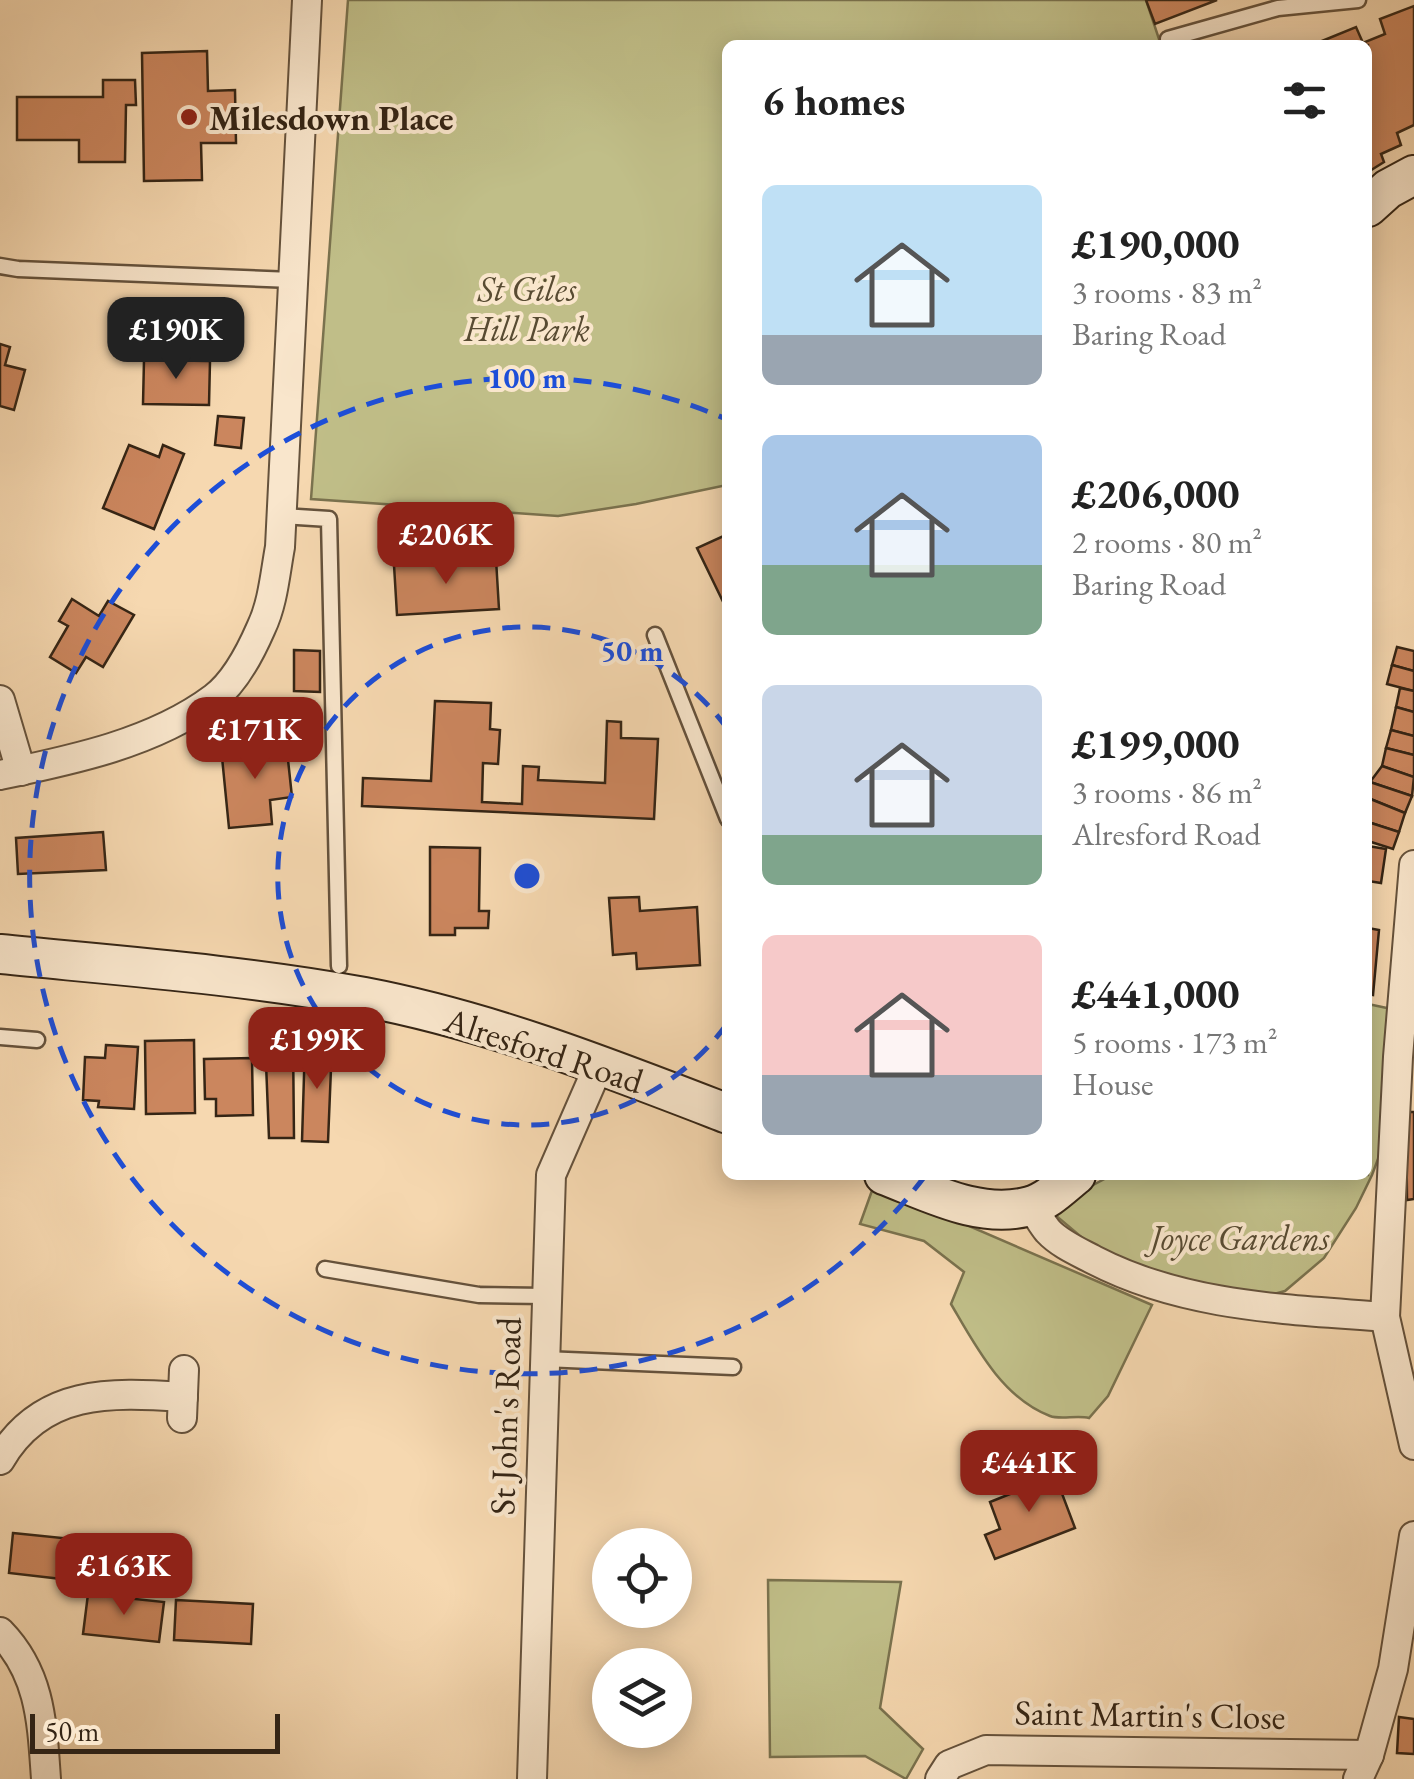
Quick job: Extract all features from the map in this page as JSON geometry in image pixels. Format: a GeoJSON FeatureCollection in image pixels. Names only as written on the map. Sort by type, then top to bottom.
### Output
{"type":"FeatureCollection","features":[{"type":"Feature","properties":{"kind":"main road"},"geometry":{"type":"LineString","coordinates":[[1372,203],[1414,174]]}},
{"type":"Feature","properties":{"kind":"main road","name":"Alresford Road"},"geometry":{"type":"LineString","coordinates":[[0,954],[254,980],[366,998],[472,1023],[599,1064],[722,1112]]}},
{"type":"Feature","properties":{"kind":"main road"},"geometry":{"type":"LineString","coordinates":[[902,1180],[964,1205],[998,1210],[1031,1206],[1070,1180]]}},
{"type":"Feature","properties":{"kind":"street"},"geometry":{"type":"LineString","coordinates":[[0,700],[10,773],[124,744],[171,724],[218,696],[262,628],[271,601],[282,516],[307,0]]}},
{"type":"Feature","properties":{"kind":"street"},"geometry":{"type":"LineString","coordinates":[[1414,865],[1398,1057],[1385,1317],[1403,1355],[1414,1445]]}},
{"type":"Feature","properties":{"kind":"street","name":"St John's Road"},"geometry":{"type":"LineString","coordinates":[[532,1779],[551,1175],[599,1064]]}},
{"type":"Feature","properties":{"kind":"street"},"geometry":{"type":"LineString","coordinates":[[1031,1206],[1049,1233],[1076,1250],[1110,1268],[1196,1298],[1385,1317]]}},
{"type":"Feature","properties":{"kind":"street"},"geometry":{"type":"LineString","coordinates":[[5,1441],[48,1412],[98,1396],[183,1395]]}},
{"type":"Feature","properties":{"kind":"street"},"geometry":{"type":"LineString","coordinates":[[1363,1767],[1393,1669],[1414,1536]]}},
{"type":"Feature","properties":{"kind":"street"},"geometry":{"type":"LineString","coordinates":[[0,1632],[29,1670],[40,1702],[46,1779]]}},
{"type":"Feature","properties":{"kind":"street","name":"Saint Martin's Close"},"geometry":{"type":"LineString","coordinates":[[940,1779],[949,1765],[966,1756],[1002,1749],[1363,1767]]}},
{"type":"Feature","properties":{"kind":"lane"},"geometry":{"type":"LineString","coordinates":[[1168,39],[1278,8],[1355,0]]}},
{"type":"Feature","properties":{"kind":"lane"},"geometry":{"type":"LineString","coordinates":[[0,266],[292,280]]}},
{"type":"Feature","properties":{"kind":"lane"},"geometry":{"type":"LineString","coordinates":[[282,516],[330,519],[339,966]]}},
{"type":"Feature","properties":{"kind":"lane"},"geometry":{"type":"LineString","coordinates":[[655,635],[722,804]]}},
{"type":"Feature","properties":{"kind":"lane"},"geometry":{"type":"LineString","coordinates":[[0,1037],[37,1040]]}},
{"type":"Feature","properties":{"kind":"lane"},"geometry":{"type":"LineString","coordinates":[[325,1269],[479,1295],[546,1296]]}},
{"type":"Feature","properties":{"kind":"lane"},"geometry":{"type":"LineString","coordinates":[[543,1359],[733,1367]]}},
{"type":"Feature","properties":{"kind":"green space","name":"St Giles Hill Park"},"geometry":{"type":"Polygon","coordinates":[[[348,0],[1146,0],[1159,40],[722,40],[722,486],[558,516],[311,499],[348,0]]]}},
{"type":"Feature","properties":{"kind":"green space","name":"Joyce Gardens"},"geometry":{"type":"Polygon","coordinates":[[[1372,1005],[1401,1011],[1384,1143],[1372,1175],[1372,1005]]]}},
{"type":"Feature","properties":{"kind":"green space","name":"Joyce Gardens"},"geometry":{"type":"Polygon","coordinates":[[[1103,1180],[1370,1180],[1324,1258],[1285,1291],[1245,1302],[1111,1262],[1048,1209],[1103,1180]]]}},
{"type":"Feature","properties":{"kind":"green space"},"geometry":{"type":"Polygon","coordinates":[[[874,1185],[1152,1305],[1108,1396],[1089,1418],[1050,1416],[1033,1408],[1004,1383],[980,1353],[951,1304],[964,1272],[924,1241],[860,1224],[874,1185]]]}},
{"type":"Feature","properties":{"kind":"green space"},"geometry":{"type":"Polygon","coordinates":[[[768,1580],[901,1582],[880,1708],[923,1749],[906,1779],[865,1756],[770,1757],[768,1580]]]}},
{"type":"Feature","properties":{"kind":"building"},"geometry":{"type":"Polygon","coordinates":[[[1146,0],[1217,0],[1155,24],[1146,0]]]}},
{"type":"Feature","properties":{"kind":"building"},"geometry":{"type":"Polygon","coordinates":[[[1414,6],[1414,125],[1397,133],[1401,145],[1381,154],[1384,162],[1372,170],[1370,40],[1385,34],[1380,19],[1414,6]]]}},
{"type":"Feature","properties":{"kind":"building"},"geometry":{"type":"Polygon","coordinates":[[[1356,27],[1362,40],[1324,40],[1356,27]]]}},
{"type":"Feature","properties":{"kind":"building","name":"Milesdown Place"},"geometry":{"type":"Polygon","coordinates":[[[207,51],[208,91],[235,90],[236,143],[201,143],[202,180],[144,181],[142,53],[207,51]]]}},
{"type":"Feature","properties":{"kind":"building","name":"Milesdown Place"},"geometry":{"type":"Polygon","coordinates":[[[103,80],[135,80],[136,105],[126,105],[125,162],[79,162],[79,140],[17,140],[17,97],[103,97],[103,80]]]}},
{"type":"Feature","properties":{"kind":"building"},"geometry":{"type":"Polygon","coordinates":[[[0,344],[10,347],[5,365],[25,370],[14,410],[0,406],[0,344]]]}},
{"type":"Feature","properties":{"kind":"building"},"geometry":{"type":"Polygon","coordinates":[[[144,360],[210,361],[209,405],[143,404],[144,360]]]}},
{"type":"Feature","properties":{"kind":"building"},"geometry":{"type":"Polygon","coordinates":[[[218,416],[244,418],[241,448],[215,445],[218,416]]]}},
{"type":"Feature","properties":{"kind":"building"},"geometry":{"type":"Polygon","coordinates":[[[129,445],[159,457],[163,445],[184,454],[154,529],[103,508],[129,445]]]}},
{"type":"Feature","properties":{"kind":"building"},"geometry":{"type":"Polygon","coordinates":[[[722,537],[722,600],[697,548],[722,537]]]}},
{"type":"Feature","properties":{"kind":"building"},"geometry":{"type":"Polygon","coordinates":[[[496,559],[499,609],[397,615],[394,565],[496,559]]]}},
{"type":"Feature","properties":{"kind":"building"},"geometry":{"type":"Polygon","coordinates":[[[72,599],[99,616],[108,601],[134,615],[103,667],[86,657],[76,673],[50,657],[68,626],[59,621],[72,599]]]}},
{"type":"Feature","properties":{"kind":"building"},"geometry":{"type":"Polygon","coordinates":[[[1397,647],[1414,651],[1414,671],[1392,665],[1397,647]]]}},
{"type":"Feature","properties":{"kind":"building"},"geometry":{"type":"Polygon","coordinates":[[[294,650],[320,651],[320,692],[294,691],[294,650]]]}},
{"type":"Feature","properties":{"kind":"building"},"geometry":{"type":"Polygon","coordinates":[[[1392,665],[1414,671],[1414,691],[1387,684],[1392,665]]]}},
{"type":"Feature","properties":{"kind":"building"},"geometry":{"type":"Polygon","coordinates":[[[1400,688],[1414,691],[1414,712],[1396,707],[1400,688]]]}},
{"type":"Feature","properties":{"kind":"building"},"geometry":{"type":"Polygon","coordinates":[[[435,701],[491,703],[490,729],[500,730],[498,764],[483,763],[482,802],[522,804],[523,766],[539,767],[538,780],[605,783],[607,721],[621,722],[621,738],[658,739],[654,819],[362,806],[363,778],[431,781],[435,701]]]}},
{"type":"Feature","properties":{"kind":"building"},"geometry":{"type":"Polygon","coordinates":[[[1396,707],[1414,712],[1414,736],[1391,730],[1396,707]]]}},
{"type":"Feature","properties":{"kind":"building"},"geometry":{"type":"Polygon","coordinates":[[[1391,730],[1414,736],[1414,755],[1386,748],[1391,730]]]}},
{"type":"Feature","properties":{"kind":"building"},"geometry":{"type":"Polygon","coordinates":[[[286,741],[292,797],[270,800],[272,824],[229,828],[221,747],[286,741]]]}},
{"type":"Feature","properties":{"kind":"building"},"geometry":{"type":"Polygon","coordinates":[[[1386,748],[1414,755],[1414,777],[1382,766],[1386,748]]]}},
{"type":"Feature","properties":{"kind":"building"},"geometry":{"type":"Polygon","coordinates":[[[1382,766],[1414,777],[1412,796],[1372,783],[1382,766]]]}},
{"type":"Feature","properties":{"kind":"building"},"geometry":{"type":"Polygon","coordinates":[[[1372,783],[1412,796],[1405,813],[1372,800],[1372,783]]]}},
{"type":"Feature","properties":{"kind":"building"},"geometry":{"type":"Polygon","coordinates":[[[1372,800],[1405,813],[1399,832],[1372,823],[1372,800]]]}},
{"type":"Feature","properties":{"kind":"building"},"geometry":{"type":"Polygon","coordinates":[[[1372,823],[1399,832],[1393,849],[1372,842],[1372,823]]]}},
{"type":"Feature","properties":{"kind":"building"},"geometry":{"type":"Polygon","coordinates":[[[103,832],[106,870],[18,874],[16,838],[103,832]]]}},
{"type":"Feature","properties":{"kind":"building"},"geometry":{"type":"Polygon","coordinates":[[[430,847],[480,848],[479,911],[489,911],[488,928],[455,928],[455,935],[430,935],[430,847]]]}},
{"type":"Feature","properties":{"kind":"building"},"geometry":{"type":"Polygon","coordinates":[[[1372,847],[1386,849],[1381,883],[1372,882],[1372,847]]]}},
{"type":"Feature","properties":{"kind":"building"},"geometry":{"type":"Polygon","coordinates":[[[639,897],[640,911],[697,907],[700,965],[637,969],[636,953],[613,955],[609,898],[639,897]]]}},
{"type":"Feature","properties":{"kind":"building"},"geometry":{"type":"Polygon","coordinates":[[[1372,929],[1379,930],[1372,995],[1372,929]]]}},
{"type":"Feature","properties":{"kind":"building"},"geometry":{"type":"Polygon","coordinates":[[[265,1038],[293,1038],[294,1138],[269,1138],[265,1038]]]}},
{"type":"Feature","properties":{"kind":"building"},"geometry":{"type":"Polygon","coordinates":[[[194,1040],[195,1113],[146,1114],[145,1041],[194,1040]]]}},
{"type":"Feature","properties":{"kind":"building"},"geometry":{"type":"Polygon","coordinates":[[[305,1043],[332,1044],[328,1142],[302,1141],[305,1043]]]}},
{"type":"Feature","properties":{"kind":"building"},"geometry":{"type":"Polygon","coordinates":[[[106,1045],[138,1047],[134,1109],[98,1107],[99,1101],[83,1100],[85,1057],[105,1058],[106,1045]]]}},
{"type":"Feature","properties":{"kind":"building"},"geometry":{"type":"Polygon","coordinates":[[[252,1058],[253,1115],[216,1116],[216,1099],[205,1099],[204,1059],[252,1058]]]}},
{"type":"Feature","properties":{"kind":"building"},"geometry":{"type":"Polygon","coordinates":[[[1406,1112],[1414,1112],[1414,1199],[1407,1200],[1406,1112]]]}},
{"type":"Feature","properties":{"kind":"building"},"geometry":{"type":"Polygon","coordinates":[[[1029,1473],[1033,1483],[1055,1475],[1075,1528],[995,1559],[985,1535],[1000,1529],[990,1502],[1010,1494],[1005,1482],[1029,1473]]]}},
{"type":"Feature","properties":{"kind":"building"},"geometry":{"type":"Polygon","coordinates":[[[13,1533],[92,1541],[88,1582],[9,1573],[13,1533]]]}},
{"type":"Feature","properties":{"kind":"building"},"geometry":{"type":"Polygon","coordinates":[[[88,1594],[164,1602],[159,1642],[83,1634],[88,1594]]]}},
{"type":"Feature","properties":{"kind":"building"},"geometry":{"type":"Polygon","coordinates":[[[176,1600],[253,1604],[251,1644],[174,1640],[176,1600]]]}},
{"type":"Feature","properties":{"kind":"building"},"geometry":{"type":"Polygon","coordinates":[[[1399,1717],[1414,1719],[1414,1754],[1397,1753],[1399,1717]]]}},
{"type":"Feature","properties":{"kind":"place","name":"Milesdown Place"},"geometry":{"type":"Point","coordinates":[189,117]}}]}
